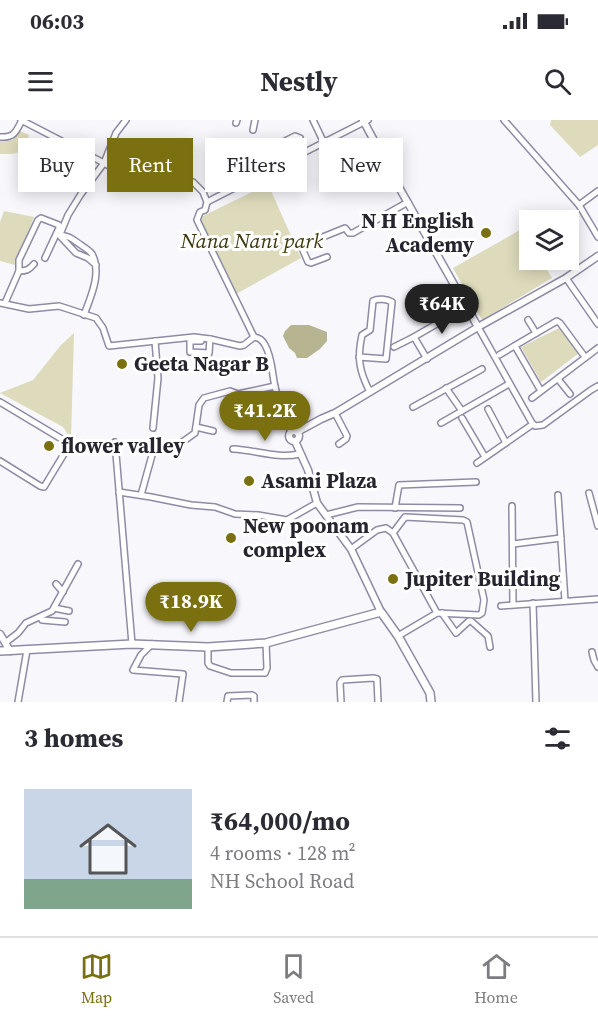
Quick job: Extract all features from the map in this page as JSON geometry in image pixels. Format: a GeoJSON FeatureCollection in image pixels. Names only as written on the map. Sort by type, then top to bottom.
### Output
{"type":"FeatureCollection","features":[{"type":"Feature","properties":{"kind":"main road"},"geometry":{"type":"LineString","coordinates":[[0,651],[132,644],[208,647],[266,643],[381,612],[398,636],[430,693],[431,702]]}},
{"type":"Feature","properties":{"kind":"street"},"geometry":{"type":"LineString","coordinates":[[0,137],[12,135],[22,120],[138,183],[164,178],[193,182],[203,192],[207,202],[205,210],[200,212],[197,220],[254,337]]}},
{"type":"Feature","properties":{"kind":"street"},"geometry":{"type":"LineString","coordinates":[[84,315],[92,293],[96,265],[88,258],[76,253],[59,235],[78,199],[104,163],[116,133],[126,120]]}},
{"type":"Feature","properties":{"kind":"street"},"geometry":{"type":"LineString","coordinates":[[253,130],[255,120]]}},
{"type":"Feature","properties":{"kind":"street"},"geometry":{"type":"LineString","coordinates":[[313,120],[322,138]]}},
{"type":"Feature","properties":{"kind":"street"},"geometry":{"type":"LineString","coordinates":[[504,120],[579,205],[598,237]]}},
{"type":"Feature","properties":{"kind":"street"},"geometry":{"type":"LineString","coordinates":[[333,138],[365,121],[533,424],[543,425],[598,386]]}},
{"type":"Feature","properties":{"kind":"street"},"geometry":{"type":"LineString","coordinates":[[291,138],[295,136],[300,138]]}},
{"type":"Feature","properties":{"kind":"street"},"geometry":{"type":"LineString","coordinates":[[579,205],[598,191]]}},
{"type":"Feature","properties":{"kind":"street"},"geometry":{"type":"LineString","coordinates":[[207,202],[227,192]]}},
{"type":"Feature","properties":{"kind":"street"},"geometry":{"type":"LineString","coordinates":[[327,257],[309,262],[302,248],[303,245],[345,228],[352,233],[408,202]]}},
{"type":"Feature","properties":{"kind":"street"},"geometry":{"type":"LineString","coordinates":[[45,258],[60,228],[59,225],[41,218],[19,260],[19,271],[2,303],[29,309],[59,306],[96,318],[103,328],[109,345],[194,337],[240,346],[254,337],[259,337],[268,351],[283,415],[299,438],[295,441],[308,470],[317,503],[351,549],[381,612]]}},
{"type":"Feature","properties":{"kind":"street"},"geometry":{"type":"LineString","coordinates":[[294,432],[370,392],[478,327],[566,278],[598,256]]}},
{"type":"Feature","properties":{"kind":"street"},"geometry":{"type":"LineString","coordinates":[[19,271],[29,269],[34,264]]}},
{"type":"Feature","properties":{"kind":"street"},"geometry":{"type":"LineString","coordinates":[[566,278],[598,324]]}},
{"type":"Feature","properties":{"kind":"street"},"geometry":{"type":"LineString","coordinates":[[370,392],[361,370],[359,350],[362,335],[370,330],[373,301],[377,299],[392,302],[385,367]]}},
{"type":"Feature","properties":{"kind":"street"},"geometry":{"type":"LineString","coordinates":[[394,347],[445,319]]}},
{"type":"Feature","properties":{"kind":"street"},"geometry":{"type":"LineString","coordinates":[[528,320],[536,333]]}},
{"type":"Feature","properties":{"kind":"street"},"geometry":{"type":"LineString","coordinates":[[499,355],[558,321],[585,357]]}},
{"type":"Feature","properties":{"kind":"street"},"geometry":{"type":"LineString","coordinates":[[414,337],[427,358]]}},
{"type":"Feature","properties":{"kind":"street"},"geometry":{"type":"LineString","coordinates":[[153,429],[158,378],[155,341]]}},
{"type":"Feature","properties":{"kind":"street"},"geometry":{"type":"LineString","coordinates":[[515,346],[541,391]]}},
{"type":"Feature","properties":{"kind":"street"},"geometry":{"type":"LineString","coordinates":[[532,398],[598,348]]}},
{"type":"Feature","properties":{"kind":"street"},"geometry":{"type":"LineString","coordinates":[[359,357],[386,359]]}},
{"type":"Feature","properties":{"kind":"street"},"geometry":{"type":"LineString","coordinates":[[413,406],[482,369]]}},
{"type":"Feature","properties":{"kind":"street"},"geometry":{"type":"LineString","coordinates":[[558,379],[570,394]]}},
{"type":"Feature","properties":{"kind":"street"},"geometry":{"type":"LineString","coordinates":[[441,423],[509,384]]}},
{"type":"Feature","properties":{"kind":"street"},"geometry":{"type":"LineString","coordinates":[[174,448],[195,433],[199,405],[204,398],[230,391],[238,394],[275,386]]}},
{"type":"Feature","properties":{"kind":"street"},"geometry":{"type":"LineString","coordinates":[[446,388],[462,411]]}},
{"type":"Feature","properties":{"kind":"street"},"geometry":{"type":"LineString","coordinates":[[0,402],[66,441],[68,446],[44,487],[0,461]]}},
{"type":"Feature","properties":{"kind":"street"},"geometry":{"type":"LineString","coordinates":[[488,409],[506,442]]}},
{"type":"Feature","properties":{"kind":"street"},"geometry":{"type":"LineString","coordinates":[[335,412],[347,436],[339,444]]}},
{"type":"Feature","properties":{"kind":"street"},"geometry":{"type":"LineString","coordinates":[[462,418],[485,457]]}},
{"type":"Feature","properties":{"kind":"street"},"geometry":{"type":"LineString","coordinates":[[477,463],[533,424]]}},
{"type":"Feature","properties":{"kind":"street"},"geometry":{"type":"LineString","coordinates":[[196,427],[213,431]]}},
{"type":"Feature","properties":{"kind":"street"},"geometry":{"type":"LineString","coordinates":[[114,442],[132,644]]}},
{"type":"Feature","properties":{"kind":"street"},"geometry":{"type":"LineString","coordinates":[[141,495],[154,448]]}},
{"type":"Feature","properties":{"kind":"street"},"geometry":{"type":"LineString","coordinates":[[233,449],[280,456],[300,454]]}},
{"type":"Feature","properties":{"kind":"street"},"geometry":{"type":"LineString","coordinates":[[395,508],[399,485],[476,482]]}},
{"type":"Feature","properties":{"kind":"street"},"geometry":{"type":"LineString","coordinates":[[119,492],[215,507],[235,514],[287,520],[317,503]]}},
{"type":"Feature","properties":{"kind":"street"},"geometry":{"type":"LineString","coordinates":[[590,492],[598,526]]}},
{"type":"Feature","properties":{"kind":"street"},"geometry":{"type":"LineString","coordinates":[[558,495],[565,601]]}},
{"type":"Feature","properties":{"kind":"street"},"geometry":{"type":"LineString","coordinates":[[512,506],[513,604]]}},
{"type":"Feature","properties":{"kind":"street"},"geometry":{"type":"LineString","coordinates":[[326,515],[358,507],[460,508]]}},
{"type":"Feature","properties":{"kind":"street"},"geometry":{"type":"LineString","coordinates":[[393,533],[405,517],[467,522],[484,600],[482,613],[479,615],[439,613],[398,636]]}},
{"type":"Feature","properties":{"kind":"street"},"geometry":{"type":"LineString","coordinates":[[351,549],[377,530],[386,528],[393,533],[439,613],[456,633],[471,621],[488,636],[490,647]]}},
{"type":"Feature","properties":{"kind":"street"},"geometry":{"type":"LineString","coordinates":[[513,544],[561,538]]}},
{"type":"Feature","properties":{"kind":"street"},"geometry":{"type":"LineString","coordinates":[[5,643],[26,623],[40,619],[54,608],[78,564]]}},
{"type":"Feature","properties":{"kind":"street"},"geometry":{"type":"LineString","coordinates":[[56,584],[63,592]]}},
{"type":"Feature","properties":{"kind":"street"},"geometry":{"type":"LineString","coordinates":[[501,606],[598,599]]}},
{"type":"Feature","properties":{"kind":"street"},"geometry":{"type":"LineString","coordinates":[[533,603],[537,702]]}},
{"type":"Feature","properties":{"kind":"street"},"geometry":{"type":"LineString","coordinates":[[54,608],[69,611]]}},
{"type":"Feature","properties":{"kind":"street"},"geometry":{"type":"LineString","coordinates":[[40,619],[65,622]]}},
{"type":"Feature","properties":{"kind":"street"},"geometry":{"type":"LineString","coordinates":[[0,634],[10,651]]}},
{"type":"Feature","properties":{"kind":"street"},"geometry":{"type":"LineString","coordinates":[[208,647],[210,666],[231,673],[265,673],[267,671],[266,643]]}},
{"type":"Feature","properties":{"kind":"street"},"geometry":{"type":"LineString","coordinates":[[153,644],[141,655],[133,670],[183,674],[179,702]]}},
{"type":"Feature","properties":{"kind":"street"},"geometry":{"type":"LineString","coordinates":[[18,702],[27,650]]}},
{"type":"Feature","properties":{"kind":"street"},"geometry":{"type":"LineString","coordinates":[[592,652],[598,667]]}},
{"type":"Feature","properties":{"kind":"street"},"geometry":{"type":"LineString","coordinates":[[341,702],[340,683],[342,680],[373,678],[377,679],[378,702]]}},
{"type":"Feature","properties":{"kind":"street"},"geometry":{"type":"LineString","coordinates":[[227,702],[228,696],[252,695],[254,702]]}},
{"type":"Feature","properties":{"kind":"green space"},"geometry":{"type":"Polygon","coordinates":[[[551,120],[598,120],[598,145],[580,157],[550,125],[551,120]]]}},
{"type":"Feature","properties":{"kind":"green space"},"geometry":{"type":"Polygon","coordinates":[[[18,130],[29,135],[28,138],[18,138],[18,152],[0,154],[0,139],[13,140],[18,130]]]}},
{"type":"Feature","properties":{"kind":"green space","name":"Nana Nani park"},"geometry":{"type":"Polygon","coordinates":[[[252,192],[272,192],[301,258],[236,294],[199,218],[252,192]]]}},
{"type":"Feature","properties":{"kind":"green space"},"geometry":{"type":"Polygon","coordinates":[[[4,211],[34,217],[15,265],[0,261],[0,222],[4,211]]]}},
{"type":"Feature","properties":{"kind":"green space"},"geometry":{"type":"Polygon","coordinates":[[[519,231],[519,270],[547,270],[552,278],[482,320],[453,268],[519,231]]]}},
{"type":"Feature","properties":{"kind":"green space"},"geometry":{"type":"Polygon","coordinates":[[[561,327],[579,353],[541,382],[521,347],[561,327]]]}},
{"type":"Feature","properties":{"kind":"green space"},"geometry":{"type":"Polygon","coordinates":[[[74,333],[71,439],[63,427],[0,393],[33,380],[61,345],[74,333]]]}},
{"type":"Feature","properties":{"kind":"shaded area"},"geometry":{"type":"Polygon","coordinates":[[[291,325],[309,325],[327,332],[327,341],[307,358],[297,358],[283,336],[291,325]]]}},
{"type":"Feature","properties":{"kind":"place","name":"N H English Academy"},"geometry":{"type":"Point","coordinates":[486,233]}},
{"type":"Feature","properties":{"kind":"place","name":"Geeta Nagar B"},"geometry":{"type":"Point","coordinates":[122,364]}},
{"type":"Feature","properties":{"kind":"place","name":"flower valley"},"geometry":{"type":"Point","coordinates":[49,446]}},
{"type":"Feature","properties":{"kind":"place","name":"Asami Plaza"},"geometry":{"type":"Point","coordinates":[249,481]}},
{"type":"Feature","properties":{"kind":"place","name":"New poonam complex"},"geometry":{"type":"Point","coordinates":[231,538]}},
{"type":"Feature","properties":{"kind":"place","name":"Jupiter Building"},"geometry":{"type":"Point","coordinates":[393,579]}}]}
